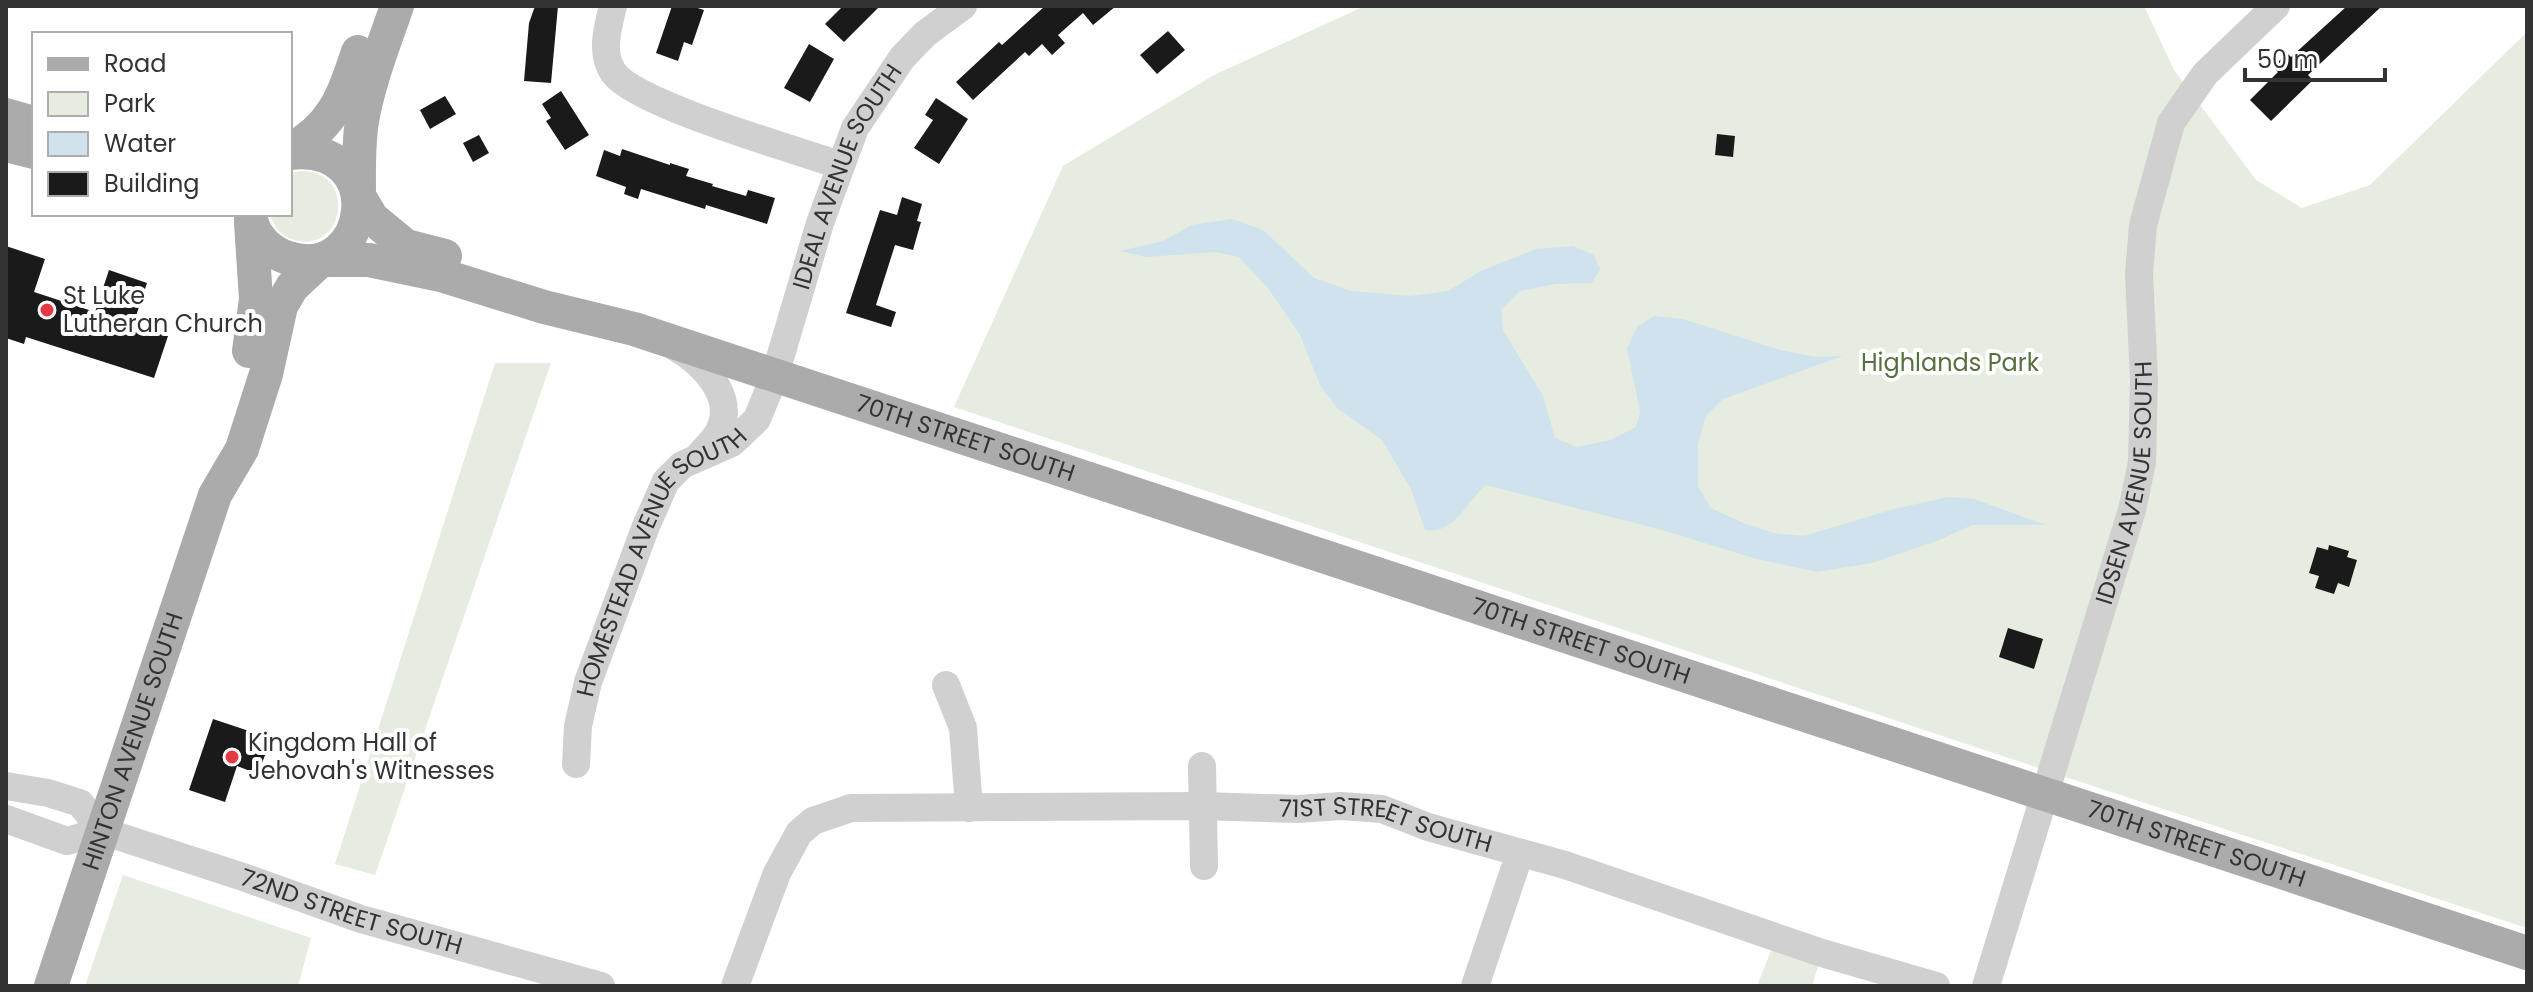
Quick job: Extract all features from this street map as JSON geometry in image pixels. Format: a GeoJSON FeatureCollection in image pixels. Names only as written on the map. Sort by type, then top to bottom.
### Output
{"type":"FeatureCollection","features":[{"type":"Feature","properties":{"kind":"main road"},"geometry":{"type":"LineString","coordinates":[[292,150],[319,129],[337,108],[373,6]]}},
{"type":"Feature","properties":{"kind":"main road"},"geometry":{"type":"LineString","coordinates":[[360,197],[359,146],[363,118],[372,78],[397,6]]}},
{"type":"Feature","properties":{"kind":"main road"},"geometry":{"type":"LineString","coordinates":[[6,115],[32,122]]}},
{"type":"Feature","properties":{"kind":"main road"},"geometry":{"type":"LineString","coordinates":[[6,145],[32,152]]}},
{"type":"Feature","properties":{"kind":"main road","name":"70TH STREET SOUTH"},"geometry":{"type":"LineString","coordinates":[[292,152],[316,153],[337,162],[351,179],[372,218],[406,246],[550,284],[647,333]]}},
{"type":"Feature","properties":{"kind":"main road","name":"HINTON AVENUE SOUTH"},"geometry":{"type":"LineString","coordinates":[[51,986],[215,495],[242,449],[266,374],[281,306],[292,287],[321,260],[338,250],[351,234],[358,216],[360,197]]}},
{"type":"Feature","properties":{"kind":"main road","name":"70TH STREET SOUTH"},"geometry":{"type":"LineString","coordinates":[[249,219],[260,239],[279,255],[295,260],[369,260],[441,275],[544,307],[647,333],[2527,953]]}},
{"type":"Feature","properties":{"kind":"main road","name":"HINTON AVENUE SOUTH"},"geometry":{"type":"LineString","coordinates":[[215,495],[221,441],[247,360],[255,317],[256,278],[249,219]]}},
{"type":"Feature","properties":{"kind":"street"},"geometry":{"type":"LineString","coordinates":[[613,6],[606,35],[607,59],[613,72],[627,87],[701,118],[840,165]]}},
{"type":"Feature","properties":{"kind":"street","name":"IDEAL AVENUE SOUTH"},"geometry":{"type":"LineString","coordinates":[[775,375],[840,165],[855,128],[902,58],[925,34],[963,6]]}},
{"type":"Feature","properties":{"kind":"street","name":"IDSEN AVENUE SOUTH"},"geometry":{"type":"LineString","coordinates":[[1986,986],[2127,531],[2142,462],[2144,379],[2139,274],[2143,225],[2171,123],[2205,74],[2276,6]]}},
{"type":"Feature","properties":{"kind":"street"},"geometry":{"type":"LineString","coordinates":[[647,333],[689,354],[715,381],[725,410],[719,431],[699,456]]}},
{"type":"Feature","properties":{"kind":"street","name":"HOMESTEAD AVENUE SOUTH"},"geometry":{"type":"LineString","coordinates":[[576,764],[578,726],[588,682],[666,481],[682,465],[732,443],[757,419],[775,375]]}},
{"type":"Feature","properties":{"kind":"street"},"geometry":{"type":"LineString","coordinates":[[946,685],[963,728],[969,808]]}},
{"type":"Feature","properties":{"kind":"street"},"geometry":{"type":"LineString","coordinates":[[1202,766],[1204,866]]}},
{"type":"Feature","properties":{"kind":"street"},"geometry":{"type":"LineString","coordinates":[[6,786],[48,793],[80,803],[102,831],[67,841],[6,819]]}},
{"type":"Feature","properties":{"kind":"street","name":"71ST STREET SOUTH"},"geometry":{"type":"LineString","coordinates":[[735,986],[777,873],[799,833],[813,821],[851,808],[1202,806],[1382,809],[1428,827],[1565,865],[1822,953],[1936,986]]}},
{"type":"Feature","properties":{"kind":"street","name":"72ND STREET SOUTH"},"geometry":{"type":"LineString","coordinates":[[102,831],[361,919],[601,986]]}},
{"type":"Feature","properties":{"kind":"street"},"geometry":{"type":"LineString","coordinates":[[1475,986],[1520,853]]}},
{"type":"Feature","properties":{"kind":"green space","name":"Highlands Park"},"geometry":{"type":"Polygon","coordinates":[[[1365,6],[2144,6],[2174,70],[2256,180],[2302,208],[2370,185],[2527,32],[2527,928],[954,407],[1063,166],[1214,75],[1365,6]]]}},
{"type":"Feature","properties":{"kind":"green space"},"geometry":{"type":"Polygon","coordinates":[[[299,171],[318,174],[330,182],[337,195],[338,210],[334,224],[325,235],[312,241],[285,236],[271,216],[292,216],[292,173],[299,171]]]}},
{"type":"Feature","properties":{"kind":"green space"},"geometry":{"type":"Polygon","coordinates":[[[495,363],[551,363],[375,875],[335,864],[495,363]]]}},
{"type":"Feature","properties":{"kind":"green space"},"geometry":{"type":"Polygon","coordinates":[[[123,875],[311,938],[298,986],[85,986],[123,875]]]}},
{"type":"Feature","properties":{"kind":"green space"},"geometry":{"type":"Polygon","coordinates":[[[1776,938],[1822,953],[1812,986],[1757,986],[1776,938]]]}},
{"type":"Feature","properties":{"kind":"water"},"geometry":{"type":"Polygon","coordinates":[[[1232,219],[1263,230],[1314,278],[1351,291],[1410,296],[1448,291],[1481,271],[1536,249],[1573,246],[1594,255],[1600,269],[1592,283],[1556,284],[1520,291],[1501,310],[1503,330],[1543,396],[1555,438],[1577,447],[1611,440],[1636,427],[1640,412],[1627,348],[1637,327],[1654,316],[1683,319],[1780,350],[1816,357],[1843,356],[1723,399],[1706,416],[1698,444],[1698,486],[1711,508],[1743,523],[1774,533],[1804,536],[1894,509],[1948,497],[1974,499],[2046,525],[1972,525],[1937,541],[1872,563],[1817,572],[1757,559],[1662,530],[1486,485],[1452,522],[1435,530],[1425,530],[1411,489],[1382,440],[1337,408],[1320,385],[1300,335],[1268,288],[1239,257],[1216,252],[1146,257],[1120,251],[1163,241],[1192,225],[1232,219]]]}},
{"type":"Feature","properties":{"kind":"building"},"geometry":{"type":"Polygon","coordinates":[[[535,6],[558,6],[551,83],[524,81],[529,23],[535,6]]]}},
{"type":"Feature","properties":{"kind":"building"},"geometry":{"type":"Polygon","coordinates":[[[672,6],[704,10],[692,45],[684,42],[678,61],[656,53],[672,6]]]}},
{"type":"Feature","properties":{"kind":"building"},"geometry":{"type":"Polygon","coordinates":[[[843,6],[880,6],[844,42],[825,24],[843,6]]]}},
{"type":"Feature","properties":{"kind":"building"},"geometry":{"type":"Polygon","coordinates":[[[1045,6],[1116,6],[1093,25],[1083,13],[1058,35],[1065,43],[1052,55],[1042,44],[1029,56],[1025,52],[973,100],[956,82],[999,42],[1002,45],[1045,6]]]}},
{"type":"Feature","properties":{"kind":"building"},"geometry":{"type":"Polygon","coordinates":[[[2347,6],[2382,6],[2308,75],[2313,80],[2271,121],[2250,100],[2278,72],[2273,67],[2287,53],[2291,57],[2347,6]]]}},
{"type":"Feature","properties":{"kind":"building"},"geometry":{"type":"Polygon","coordinates":[[[1168,31],[1185,50],[1157,74],[1140,55],[1168,31]]]}},
{"type":"Feature","properties":{"kind":"building"},"geometry":{"type":"Polygon","coordinates":[[[809,44],[834,59],[810,102],[784,88],[809,44]]]}},
{"type":"Feature","properties":{"kind":"building"},"geometry":{"type":"Polygon","coordinates":[[[561,91],[589,135],[565,150],[546,121],[551,118],[542,104],[561,91]]]}},
{"type":"Feature","properties":{"kind":"building"},"geometry":{"type":"Polygon","coordinates":[[[445,96],[456,114],[430,129],[420,110],[445,96]]]}},
{"type":"Feature","properties":{"kind":"building"},"geometry":{"type":"Polygon","coordinates":[[[936,98],[968,119],[939,164],[914,148],[933,120],[925,115],[936,98]]]}},
{"type":"Feature","properties":{"kind":"building"},"geometry":{"type":"Polygon","coordinates":[[[1717,134],[1735,136],[1733,157],[1715,155],[1717,134]]]}},
{"type":"Feature","properties":{"kind":"building"},"geometry":{"type":"Polygon","coordinates":[[[479,135],[489,153],[473,162],[463,143],[479,135]]]}},
{"type":"Feature","properties":{"kind":"building"},"geometry":{"type":"Polygon","coordinates":[[[622,149],[689,169],[686,176],[712,186],[746,196],[748,190],[775,198],[767,224],[641,189],[638,199],[624,194],[626,187],[596,176],[604,150],[620,156],[622,149]]]}},
{"type":"Feature","properties":{"kind":"building"},"geometry":{"type":"Polygon","coordinates":[[[902,197],[922,204],[917,221],[921,222],[913,250],[895,245],[876,305],[896,312],[891,327],[846,313],[880,210],[897,215],[902,197]]]}},
{"type":"Feature","properties":{"kind":"building","name":"St Luke Lutheran Church"},"geometry":{"type":"Polygon","coordinates":[[[6,246],[45,259],[34,292],[95,312],[109,270],[147,283],[133,325],[168,336],[154,378],[26,337],[24,344],[6,338],[6,246]]]}},
{"type":"Feature","properties":{"kind":"building"},"geometry":{"type":"Polygon","coordinates":[[[2329,545],[2349,551],[2347,557],[2357,560],[2349,587],[2338,583],[2334,594],[2315,588],[2319,576],[2309,573],[2317,547],[2328,550],[2329,545]]]}},
{"type":"Feature","properties":{"kind":"building"},"geometry":{"type":"Polygon","coordinates":[[[2008,628],[2043,639],[2034,669],[1999,657],[2008,628]]]}},
{"type":"Feature","properties":{"kind":"building","name":"Kingdom Hall of Jehovah's Witnesses"},"geometry":{"type":"Polygon","coordinates":[[[213,719],[249,731],[246,739],[268,747],[258,774],[237,766],[225,802],[189,790],[213,719]]]}},
{"type":"Feature","properties":{"kind":"place","name":"St Luke Lutheran Church"},"geometry":{"type":"Point","coordinates":[47,310]}},
{"type":"Feature","properties":{"kind":"place","name":"Kingdom Hall of Jehovah's Witnesses"},"geometry":{"type":"Point","coordinates":[232,757]}}]}
